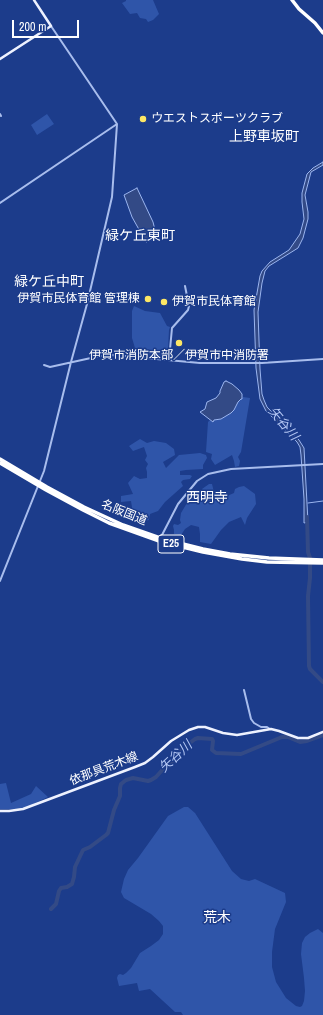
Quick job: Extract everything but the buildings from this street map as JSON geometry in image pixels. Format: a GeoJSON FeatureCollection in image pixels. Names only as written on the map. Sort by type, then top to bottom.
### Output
{"type":"FeatureCollection","features":[{"type":"Feature","properties":{"kind":"highway"},"geometry":{"type":"LineString","coordinates":[[292,0],[323,33]]}},
{"type":"Feature","properties":{"kind":"highway","name":"名阪国道"},"geometry":{"type":"LineString","coordinates":[[0,459],[47,489],[109,523],[176,546],[216,555],[267,562],[306,561],[323,563]]}},
{"type":"Feature","properties":{"kind":"highway","name":"名阪国道"},"geometry":{"type":"LineString","coordinates":[[0,463],[36,482]]}},
{"type":"Feature","properties":{"kind":"highway","name":"名阪国道"},"geometry":{"type":"LineString","coordinates":[[313,562],[323,560]]}},
{"type":"Feature","properties":{"kind":"main road"},"geometry":{"type":"LineString","coordinates":[[0,59],[51,26],[34,0]]}},
{"type":"Feature","properties":{"kind":"main road","name":"依那具荒木線"},"geometry":{"type":"LineString","coordinates":[[0,811],[23,809],[135,767],[153,758],[172,741],[189,730],[198,727],[204,727],[223,733],[237,735],[271,729],[298,738],[312,737],[323,732]]}},
{"type":"Feature","properties":{"kind":"street"},"geometry":{"type":"LineString","coordinates":[[0,581],[44,471],[112,201],[117,124],[51,26]]}},
{"type":"Feature","properties":{"kind":"street"},"geometry":{"type":"LineString","coordinates":[[0,203],[117,124]]}},
{"type":"Feature","properties":{"kind":"street"},"geometry":{"type":"LineString","coordinates":[[169,360],[171,330],[188,310],[189,306],[185,286]]}},
{"type":"Feature","properties":{"kind":"street"},"geometry":{"type":"LineString","coordinates":[[44,365],[50,367],[100,356],[113,355],[226,364],[323,359]]}},
{"type":"Feature","properties":{"kind":"street"},"geometry":{"type":"LineString","coordinates":[[162,535],[178,504],[197,481],[208,474],[231,469],[323,464]]}},
{"type":"Feature","properties":{"kind":"street"},"geometry":{"type":"LineString","coordinates":[[244,690],[251,719],[254,723],[261,727],[271,729]]}},
{"type":"Feature","properties":{"kind":"shaded area"},"geometry":{"type":"Polygon","coordinates":[[[126,0],[153,0],[159,14],[153,20],[148,22],[146,19],[140,18],[137,13],[130,14],[122,3],[126,0]]]}},
{"type":"Feature","properties":{"kind":"shaded area"},"geometry":{"type":"Polygon","coordinates":[[[47,114],[54,124],[37,135],[31,125],[47,114]]]}},
{"type":"Feature","properties":{"kind":"shaded area"},"geometry":{"type":"Polygon","coordinates":[[[134,306],[145,311],[160,313],[167,326],[170,327],[166,356],[135,353],[132,338],[132,311],[134,306]]]}},
{"type":"Feature","properties":{"kind":"shaded area"},"geometry":{"type":"Polygon","coordinates":[[[243,397],[250,398],[241,452],[238,457],[240,461],[239,466],[235,467],[232,455],[215,465],[211,459],[212,454],[206,452],[208,422],[210,420],[213,422],[214,420],[221,419],[234,410],[238,402],[243,397]]]}},
{"type":"Feature","properties":{"kind":"shaded area"},"geometry":{"type":"Polygon","coordinates":[[[140,439],[147,443],[154,441],[166,443],[174,449],[175,455],[163,462],[166,468],[179,455],[200,453],[206,455],[207,458],[203,465],[203,469],[180,471],[180,475],[192,476],[190,479],[183,480],[181,482],[183,486],[165,502],[158,511],[150,514],[149,520],[141,522],[134,520],[131,501],[121,502],[121,496],[133,494],[128,483],[134,476],[140,479],[147,478],[146,468],[148,464],[145,460],[147,456],[144,447],[133,451],[129,446],[140,439]]]}},
{"type":"Feature","properties":{"kind":"shaded area"},"geometry":{"type":"Polygon","coordinates":[[[209,484],[212,484],[215,496],[227,496],[234,493],[235,489],[244,486],[255,494],[256,504],[247,518],[245,525],[241,517],[229,522],[211,544],[200,542],[199,527],[191,525],[185,529],[181,535],[174,534],[173,526],[174,524],[178,525],[181,523],[181,513],[190,498],[204,499],[205,495],[202,489],[209,484]]]}},
{"type":"Feature","properties":{"kind":"shaded area"},"geometry":{"type":"Polygon","coordinates":[[[6,783],[11,803],[31,794],[36,786],[48,797],[33,805],[20,809],[0,809],[0,784],[6,783]]]}},
{"type":"Feature","properties":{"kind":"shaded area"},"geometry":{"type":"Polygon","coordinates":[[[184,807],[188,807],[195,813],[232,871],[241,879],[249,881],[255,879],[285,893],[286,902],[275,929],[272,967],[276,982],[286,998],[296,1006],[302,1006],[305,991],[301,954],[302,943],[305,937],[318,929],[323,933],[323,1015],[183,1015],[181,1012],[175,1012],[150,989],[139,991],[137,983],[119,986],[117,978],[118,975],[123,975],[126,973],[131,968],[140,953],[159,940],[163,934],[163,926],[159,921],[151,914],[124,898],[121,892],[124,879],[128,870],[168,816],[184,807]]]}},
{"type":"Feature","properties":{"kind":"water"},"geometry":{"type":"Polygon","coordinates":[[[323,162],[323,165],[311,172],[305,195],[308,219],[303,238],[298,248],[269,266],[265,271],[258,312],[260,369],[262,394],[264,400],[267,407],[299,440],[304,448],[308,522],[304,523],[304,499],[300,447],[297,442],[266,411],[260,399],[256,368],[254,310],[262,271],[270,262],[289,250],[300,234],[304,219],[302,193],[307,174],[323,162]]]}},
{"type":"Feature","properties":{"kind":"water"},"geometry":{"type":"Polygon","coordinates":[[[137,188],[153,222],[157,238],[146,242],[132,217],[124,195],[137,188]]]}},
{"type":"Feature","properties":{"kind":"water"},"geometry":{"type":"Polygon","coordinates":[[[226,381],[239,390],[242,394],[242,399],[238,402],[231,413],[221,419],[214,420],[213,422],[200,412],[205,409],[207,402],[216,398],[220,393],[224,382],[226,381]]]}},
{"type":"Feature","properties":{"kind":"waterway"},"geometry":{"type":"LineString","coordinates":[[308,503],[323,501]]}},
{"type":"Feature","properties":{"kind":"waterway","name":"矢谷川"},"geometry":{"type":"LineString","coordinates":[[307,517],[308,552],[310,558],[308,596],[309,666],[310,669],[323,682]]}},
{"type":"Feature","properties":{"kind":"waterway","name":"矢谷川"},"geometry":{"type":"LineString","coordinates":[[51,909],[56,904],[61,888],[72,884],[75,867],[83,850],[90,847],[108,833],[114,810],[120,796],[121,784],[126,780],[133,778],[148,781],[151,780],[156,777],[165,767],[171,765],[177,753],[198,738],[212,739],[212,750],[216,753],[241,754],[282,737],[288,737],[300,742],[323,735]]}},
{"type":"Feature","properties":{"kind":"place","name":"ウエストスポーツクラブ"},"geometry":{"type":"Point","coordinates":[143,119]}},
{"type":"Feature","properties":{"kind":"place","name":"伊賀市民体育館 管理棟"},"geometry":{"type":"Point","coordinates":[148,299]}},
{"type":"Feature","properties":{"kind":"place","name":"伊賀市民体育館"},"geometry":{"type":"Point","coordinates":[164,302]}},
{"type":"Feature","properties":{"kind":"place","name":"伊賀市消防本部／伊賀市中消防署"},"geometry":{"type":"Point","coordinates":[179,343]}},
{"type":"Feature","properties":{"kind":"district","name":"上野車坂町"},"geometry":{"type":"Point","coordinates":[264,137]}},
{"type":"Feature","properties":{"kind":"district","name":"緑ケ丘東町"},"geometry":{"type":"Point","coordinates":[140,236]}},
{"type":"Feature","properties":{"kind":"district","name":"緑ケ丘中町"},"geometry":{"type":"Point","coordinates":[49,282]}},
{"type":"Feature","properties":{"kind":"district","name":"西明寺"},"geometry":{"type":"Point","coordinates":[207,498]}},
{"type":"Feature","properties":{"kind":"district","name":"荒木"},"geometry":{"type":"Point","coordinates":[217,918]}}]}
